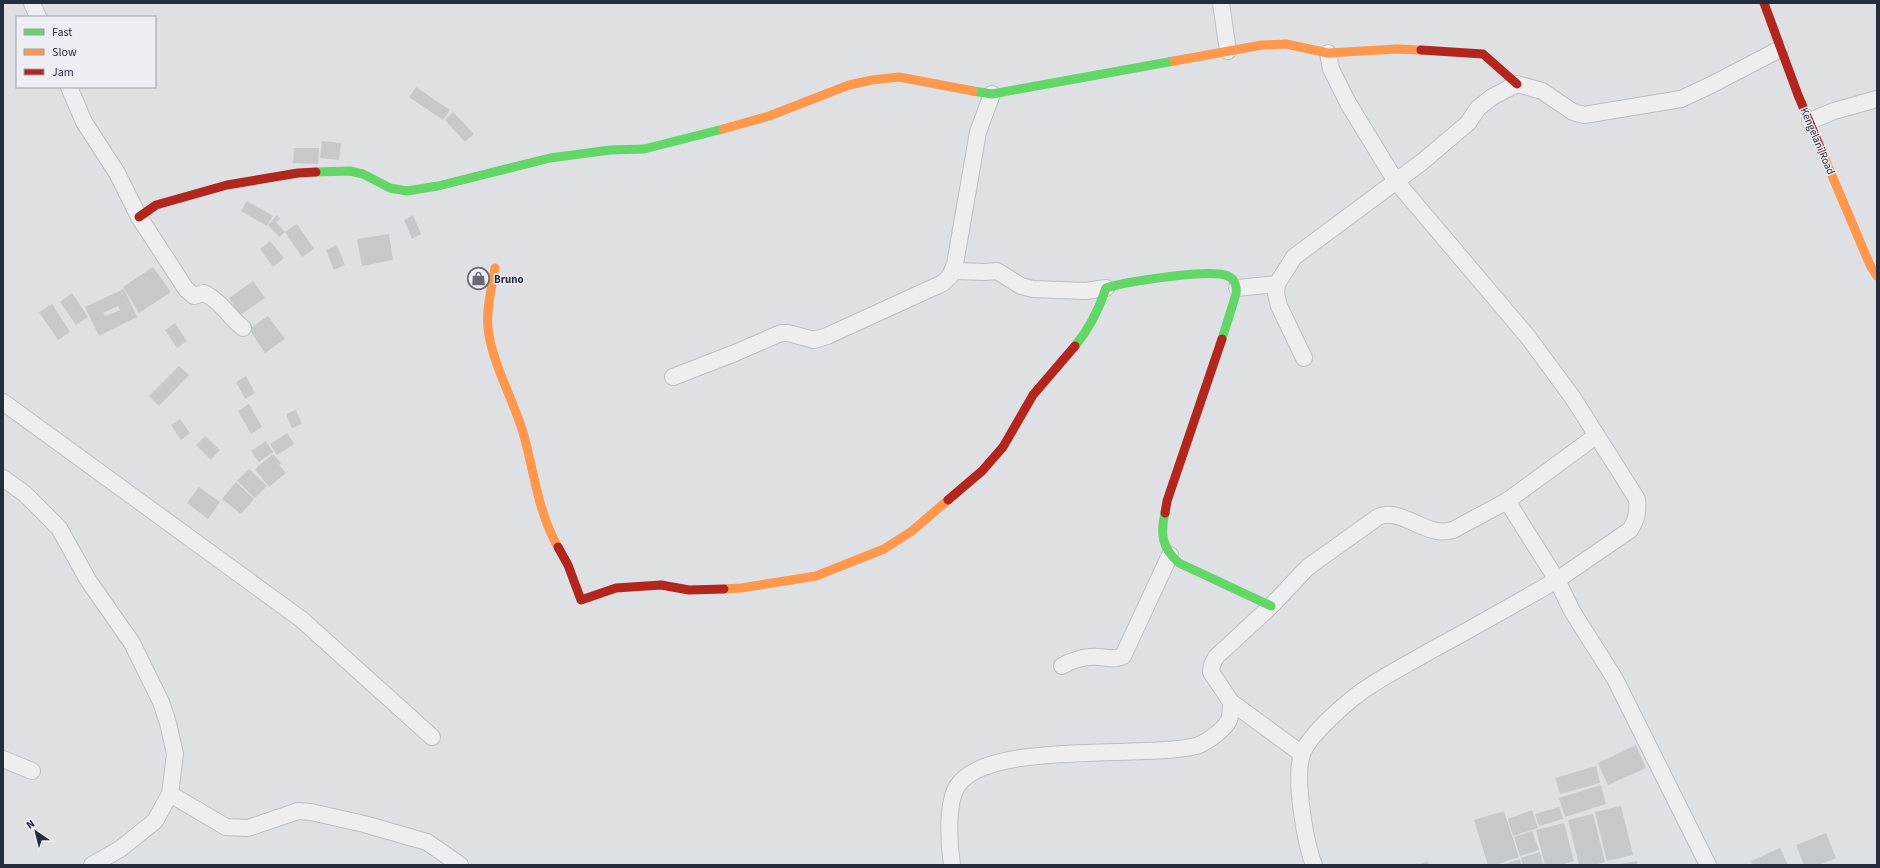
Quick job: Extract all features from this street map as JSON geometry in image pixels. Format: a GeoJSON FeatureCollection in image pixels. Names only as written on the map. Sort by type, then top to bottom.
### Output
{"type":"FeatureCollection","features":[{"type":"Feature","properties":{"kind":"street"},"geometry":{"type":"LineString","coordinates":[[32,3],[38,16]]}},
{"type":"Feature","properties":{"kind":"street"},"geometry":{"type":"LineString","coordinates":[[1221,3],[1228,51]]}},
{"type":"Feature","properties":{"kind":"street","name":"Kengelani Road"},"geometry":{"type":"LineString","coordinates":[[1764,3],[1780,48],[1810,121],[1870,265],[1877,276]]}},
{"type":"Feature","properties":{"kind":"street"},"geometry":{"type":"LineString","coordinates":[[139,217],[156,205],[227,184],[271,177],[328,171],[350,171],[363,174],[390,188],[407,191],[438,186],[550,158],[610,150],[644,149],[685,140],[769,116],[849,85],[872,80],[899,77],[992,94],[1262,46],[1286,44],[1328,53],[1397,49],[1483,54],[1517,84],[1542,91],[1573,112],[1584,115],[1681,99],[1711,85],[1780,48]]}},
{"type":"Feature","properties":{"kind":"street"},"geometry":{"type":"LineString","coordinates":[[1314,865],[1308,851],[1301,797],[1300,773],[1302,754],[1308,743],[1330,719],[1369,686],[1557,580],[1630,530],[1636,521],[1638,513],[1637,499],[1573,398],[1528,337],[1396,180],[1345,96],[1331,69],[1328,53]]}},
{"type":"Feature","properties":{"kind":"street"},"geometry":{"type":"LineString","coordinates":[[1304,358],[1279,306],[1276,294],[1277,284],[1294,257],[1422,162],[1468,123],[1478,108],[1492,96],[1517,84]]}},
{"type":"Feature","properties":{"kind":"street"},"geometry":{"type":"LineString","coordinates":[[69,88],[84,122],[117,174],[139,217],[191,295],[194,296],[204,293],[217,300],[234,321],[244,328]]}},
{"type":"Feature","properties":{"kind":"street"},"geometry":{"type":"LineString","coordinates":[[673,377],[735,354],[781,333],[788,333],[814,340],[827,336],[943,283],[953,271],[978,132],[992,94]]}},
{"type":"Feature","properties":{"kind":"street"},"geometry":{"type":"LineString","coordinates":[[1810,121],[1834,111],[1877,99]]}},
{"type":"Feature","properties":{"kind":"street"},"geometry":{"type":"LineString","coordinates":[[495,268],[488,309],[488,328],[492,346],[521,427],[542,514],[553,539],[568,565],[581,600],[616,588],[661,586],[689,590],[741,588],[816,576],[884,549],[912,531],[982,470],[1003,447],[1034,395],[1084,335],[1098,311],[1106,288]]}},
{"type":"Feature","properties":{"kind":"street"},"geometry":{"type":"LineString","coordinates":[[953,271],[996,271],[1021,286],[1033,290],[1086,291],[1106,288],[1124,282],[1146,278],[1223,274],[1233,279],[1237,288],[1212,372],[1166,501],[1161,531],[1170,555],[1179,563],[1272,606]]}},
{"type":"Feature","properties":{"kind":"street"},"geometry":{"type":"LineString","coordinates":[[1237,288],[1277,284]]}},
{"type":"Feature","properties":{"kind":"street"},"geometry":{"type":"LineString","coordinates":[[3,402],[301,619],[432,737]]}},
{"type":"Feature","properties":{"kind":"street"},"geometry":{"type":"LineString","coordinates":[[1302,754],[1231,702],[1211,672],[1212,665],[1216,657],[1272,606],[1308,567],[1384,514],[1405,518],[1417,525],[1446,533],[1464,526],[1506,501],[1596,436]]}},
{"type":"Feature","properties":{"kind":"street"},"geometry":{"type":"LineString","coordinates":[[3,478],[25,494],[59,528],[88,580],[132,643],[161,702],[176,754],[170,794],[155,821],[120,850],[92,865]]}},
{"type":"Feature","properties":{"kind":"street"},"geometry":{"type":"LineString","coordinates":[[1506,501],[1557,580],[1572,611],[1615,679],[1708,865]]}},
{"type":"Feature","properties":{"kind":"street"},"geometry":{"type":"LineString","coordinates":[[1062,666],[1071,660],[1098,657],[1117,660],[1123,656],[1170,555]]}},
{"type":"Feature","properties":{"kind":"street"},"geometry":{"type":"LineString","coordinates":[[952,865],[950,840],[952,798],[958,784],[968,776],[1000,763],[1064,752],[1145,750],[1197,746],[1205,742],[1224,726],[1231,712],[1231,702]]}},
{"type":"Feature","properties":{"kind":"street"},"geometry":{"type":"LineString","coordinates":[[3,759],[32,771]]}},
{"type":"Feature","properties":{"kind":"street"},"geometry":{"type":"LineString","coordinates":[[170,794],[226,827],[248,828],[298,811],[311,812],[364,824],[427,842],[460,865]]}},
{"type":"Feature","properties":{"kind":"building"},"geometry":{"type":"Polygon","coordinates":[[[416,87],[450,110],[443,120],[409,97],[416,87]]]}},
{"type":"Feature","properties":{"kind":"building"},"geometry":{"type":"Polygon","coordinates":[[[453,112],[474,134],[465,142],[445,120],[453,112]]]}},
{"type":"Feature","properties":{"kind":"building"},"geometry":{"type":"Polygon","coordinates":[[[322,141],[341,143],[339,160],[320,158],[322,141]]]}},
{"type":"Feature","properties":{"kind":"building"},"geometry":{"type":"Polygon","coordinates":[[[294,148],[319,148],[318,164],[293,163],[294,148]]]}},
{"type":"Feature","properties":{"kind":"building"},"geometry":{"type":"Polygon","coordinates":[[[247,201],[273,216],[267,226],[241,211],[247,201]]]}},
{"type":"Feature","properties":{"kind":"building"},"geometry":{"type":"Polygon","coordinates":[[[277,215],[280,219],[276,222],[285,232],[279,237],[268,225],[277,215]]]}},
{"type":"Feature","properties":{"kind":"building"},"geometry":{"type":"Polygon","coordinates":[[[413,215],[421,234],[412,239],[404,220],[413,215]]]}},
{"type":"Feature","properties":{"kind":"building"},"geometry":{"type":"Polygon","coordinates":[[[297,224],[314,249],[302,257],[285,232],[297,224]]]}},
{"type":"Feature","properties":{"kind":"building"},"geometry":{"type":"Polygon","coordinates":[[[389,234],[393,260],[362,266],[357,239],[389,234]]]}},
{"type":"Feature","properties":{"kind":"building"},"geometry":{"type":"Polygon","coordinates":[[[270,241],[284,258],[273,267],[260,249],[270,241]]]}},
{"type":"Feature","properties":{"kind":"building"},"geometry":{"type":"Polygon","coordinates":[[[337,245],[345,265],[334,270],[326,250],[337,245]]]}},
{"type":"Feature","properties":{"kind":"building"},"geometry":{"type":"Polygon","coordinates":[[[153,267],[171,292],[139,313],[123,287],[153,267]]]}},
{"type":"Feature","properties":{"kind":"building"},"geometry":{"type":"Polygon","coordinates":[[[253,281],[265,298],[240,315],[229,298],[253,281]]]}},
{"type":"Feature","properties":{"kind":"building"},"geometry":{"type":"Polygon","coordinates":[[[124,289],[137,317],[99,336],[85,307],[124,289]],[[118,306],[103,313],[105,316],[120,310],[118,306]]]}},
{"type":"Feature","properties":{"kind":"building"},"geometry":{"type":"Polygon","coordinates":[[[72,293],[88,317],[76,325],[60,302],[72,293]]]}},
{"type":"Feature","properties":{"kind":"building"},"geometry":{"type":"Polygon","coordinates":[[[52,304],[70,332],[58,340],[39,312],[52,304]]]}},
{"type":"Feature","properties":{"kind":"building"},"geometry":{"type":"Polygon","coordinates":[[[268,316],[285,339],[265,353],[249,329],[268,316]]]}},
{"type":"Feature","properties":{"kind":"building"},"geometry":{"type":"Polygon","coordinates":[[[175,323],[187,341],[177,348],[165,330],[175,323]]]}},
{"type":"Feature","properties":{"kind":"building"},"geometry":{"type":"Polygon","coordinates":[[[179,366],[189,375],[159,406],[149,396],[179,366]]]}},
{"type":"Feature","properties":{"kind":"building"},"geometry":{"type":"Polygon","coordinates":[[[246,376],[255,393],[245,399],[236,382],[246,376]]]}},
{"type":"Feature","properties":{"kind":"building"},"geometry":{"type":"Polygon","coordinates":[[[249,404],[262,427],[251,434],[238,411],[249,404]]]}},
{"type":"Feature","properties":{"kind":"building"},"geometry":{"type":"Polygon","coordinates":[[[296,410],[302,424],[292,428],[286,414],[296,410]]]}},
{"type":"Feature","properties":{"kind":"building"},"geometry":{"type":"Polygon","coordinates":[[[180,419],[190,433],[181,440],[171,425],[180,419]]]}},
{"type":"Feature","properties":{"kind":"building"},"geometry":{"type":"Polygon","coordinates":[[[287,433],[294,444],[277,455],[270,444],[287,433]]]}},
{"type":"Feature","properties":{"kind":"building"},"geometry":{"type":"Polygon","coordinates":[[[205,436],[220,450],[211,460],[196,445],[205,436]]]}},
{"type":"Feature","properties":{"kind":"building"},"geometry":{"type":"Polygon","coordinates":[[[266,441],[273,452],[259,462],[251,451],[266,441]]]}},
{"type":"Feature","properties":{"kind":"building"},"geometry":{"type":"Polygon","coordinates":[[[273,454],[281,463],[279,465],[286,473],[269,487],[255,469],[273,454]]]}},
{"type":"Feature","properties":{"kind":"building"},"geometry":{"type":"Polygon","coordinates":[[[249,469],[267,486],[255,498],[237,481],[249,469]]]}},
{"type":"Feature","properties":{"kind":"building"},"geometry":{"type":"Polygon","coordinates":[[[236,482],[254,499],[241,514],[222,499],[236,482]]]}},
{"type":"Feature","properties":{"kind":"building"},"geometry":{"type":"Polygon","coordinates":[[[199,487],[220,502],[208,519],[187,503],[199,487]]]}},
{"type":"Feature","properties":{"kind":"building"},"geometry":{"type":"Polygon","coordinates":[[[1636,745],[1646,768],[1608,785],[1598,763],[1636,745]]]}},
{"type":"Feature","properties":{"kind":"building"},"geometry":{"type":"Polygon","coordinates":[[[1596,766],[1600,783],[1560,794],[1555,778],[1596,766]]]}},
{"type":"Feature","properties":{"kind":"building"},"geometry":{"type":"Polygon","coordinates":[[[1601,785],[1606,804],[1565,817],[1559,798],[1601,785]]]}},
{"type":"Feature","properties":{"kind":"building"},"geometry":{"type":"Polygon","coordinates":[[[1621,806],[1633,855],[1607,861],[1595,812],[1621,806]]]}},
{"type":"Feature","properties":{"kind":"building"},"geometry":{"type":"Polygon","coordinates":[[[1559,807],[1563,819],[1539,826],[1535,814],[1559,807]]]}},
{"type":"Feature","properties":{"kind":"building"},"geometry":{"type":"Polygon","coordinates":[[[1532,810],[1538,828],[1513,836],[1508,819],[1532,810]]]}},
{"type":"Feature","properties":{"kind":"building"},"geometry":{"type":"Polygon","coordinates":[[[1504,811],[1519,857],[1495,865],[1488,865],[1474,820],[1504,811]]]}},
{"type":"Feature","properties":{"kind":"building"},"geometry":{"type":"Polygon","coordinates":[[[1593,814],[1605,862],[1594,865],[1579,865],[1568,820],[1593,814]]]}},
{"type":"Feature","properties":{"kind":"building"},"geometry":{"type":"Polygon","coordinates":[[[1564,823],[1574,861],[1560,865],[1545,865],[1536,830],[1564,823]]]}},
{"type":"Feature","properties":{"kind":"building"},"geometry":{"type":"Polygon","coordinates":[[[1532,831],[1539,850],[1520,856],[1514,837],[1532,831]]]}},
{"type":"Feature","properties":{"kind":"building"},"geometry":{"type":"Polygon","coordinates":[[[1826,833],[1836,858],[1819,865],[1804,865],[1796,845],[1826,833]]]}},
{"type":"Feature","properties":{"kind":"building"},"geometry":{"type":"Polygon","coordinates":[[[1780,848],[1788,865],[1753,865],[1751,861],[1780,848]]]}},
{"type":"Feature","properties":{"kind":"building"},"geometry":{"type":"Polygon","coordinates":[[[1540,852],[1543,865],[1523,865],[1521,858],[1540,852]]]}},
{"type":"Feature","properties":{"kind":"building"},"geometry":{"type":"Polygon","coordinates":[[[1520,859],[1521,865],[1503,865],[1520,859]]]}},
{"type":"Feature","properties":{"kind":"building"},"geometry":{"type":"Polygon","coordinates":[[[1427,861],[1429,865],[1418,865],[1427,861]]]}},
{"type":"Feature","properties":{"kind":"building"},"geometry":{"type":"Polygon","coordinates":[[[1637,861],[1637,865],[1619,865],[1619,864],[1637,861]]]}},
{"type":"Feature","properties":{"kind":"traffic: fast"},"geometry":{"type":"LineString","coordinates":[[973,91],[992,94],[1174,61]]}},
{"type":"Feature","properties":{"kind":"traffic: fast"},"geometry":{"type":"LineString","coordinates":[[316,172],[350,171],[363,174],[390,188],[407,191],[438,186],[550,158],[610,150],[644,149],[723,129]]}},
{"type":"Feature","properties":{"kind":"traffic: fast"},"geometry":{"type":"LineString","coordinates":[[1075,346],[1094,318],[1106,288],[1149,279],[1205,274],[1219,274],[1228,276],[1234,281],[1236,286],[1236,294],[1222,339]]}},
{"type":"Feature","properties":{"kind":"traffic: fast"},"geometry":{"type":"LineString","coordinates":[[1165,513],[1163,521],[1164,540],[1169,552],[1179,563],[1271,606]]}},
{"type":"Feature","properties":{"kind":"traffic: slow"},"geometry":{"type":"LineString","coordinates":[[1174,61],[1262,45],[1286,44],[1328,53],[1397,49],[1421,50]]}},
{"type":"Feature","properties":{"kind":"traffic: slow"},"geometry":{"type":"LineString","coordinates":[[723,129],[769,116],[849,85],[872,80],[899,77],[973,91]]}},
{"type":"Feature","properties":{"kind":"traffic: slow"},"geometry":{"type":"LineString","coordinates":[[1822,152],[1870,265],[1877,276]]}},
{"type":"Feature","properties":{"kind":"traffic: slow"},"geometry":{"type":"LineString","coordinates":[[495,268],[488,313],[490,340],[497,365],[521,426],[540,503],[558,547]]}},
{"type":"Feature","properties":{"kind":"traffic: slow"},"geometry":{"type":"LineString","coordinates":[[724,589],[741,588],[816,576],[884,549],[912,531],[948,500]]}},
{"type":"Feature","properties":{"kind":"traffic: jam"},"geometry":{"type":"LineString","coordinates":[[1764,3],[1798,95],[1822,152]]}},
{"type":"Feature","properties":{"kind":"traffic: jam"},"geometry":{"type":"LineString","coordinates":[[1421,50],[1483,54],[1517,84]]}},
{"type":"Feature","properties":{"kind":"traffic: jam"},"geometry":{"type":"LineString","coordinates":[[139,217],[156,205],[227,185],[298,173],[316,172]]}},
{"type":"Feature","properties":{"kind":"traffic: jam"},"geometry":{"type":"LineString","coordinates":[[1165,513],[1167,501],[1222,339]]}},
{"type":"Feature","properties":{"kind":"traffic: jam"},"geometry":{"type":"LineString","coordinates":[[948,500],[982,471],[1003,447],[1033,395],[1075,346]]}},
{"type":"Feature","properties":{"kind":"traffic: jam"},"geometry":{"type":"LineString","coordinates":[[558,547],[568,565],[581,600],[616,588],[661,585],[689,590],[724,589]]}},
{"type":"Feature","properties":{"kind":"place","name":"Bruno"},"geometry":{"type":"Point","coordinates":[479,279]}}]}
